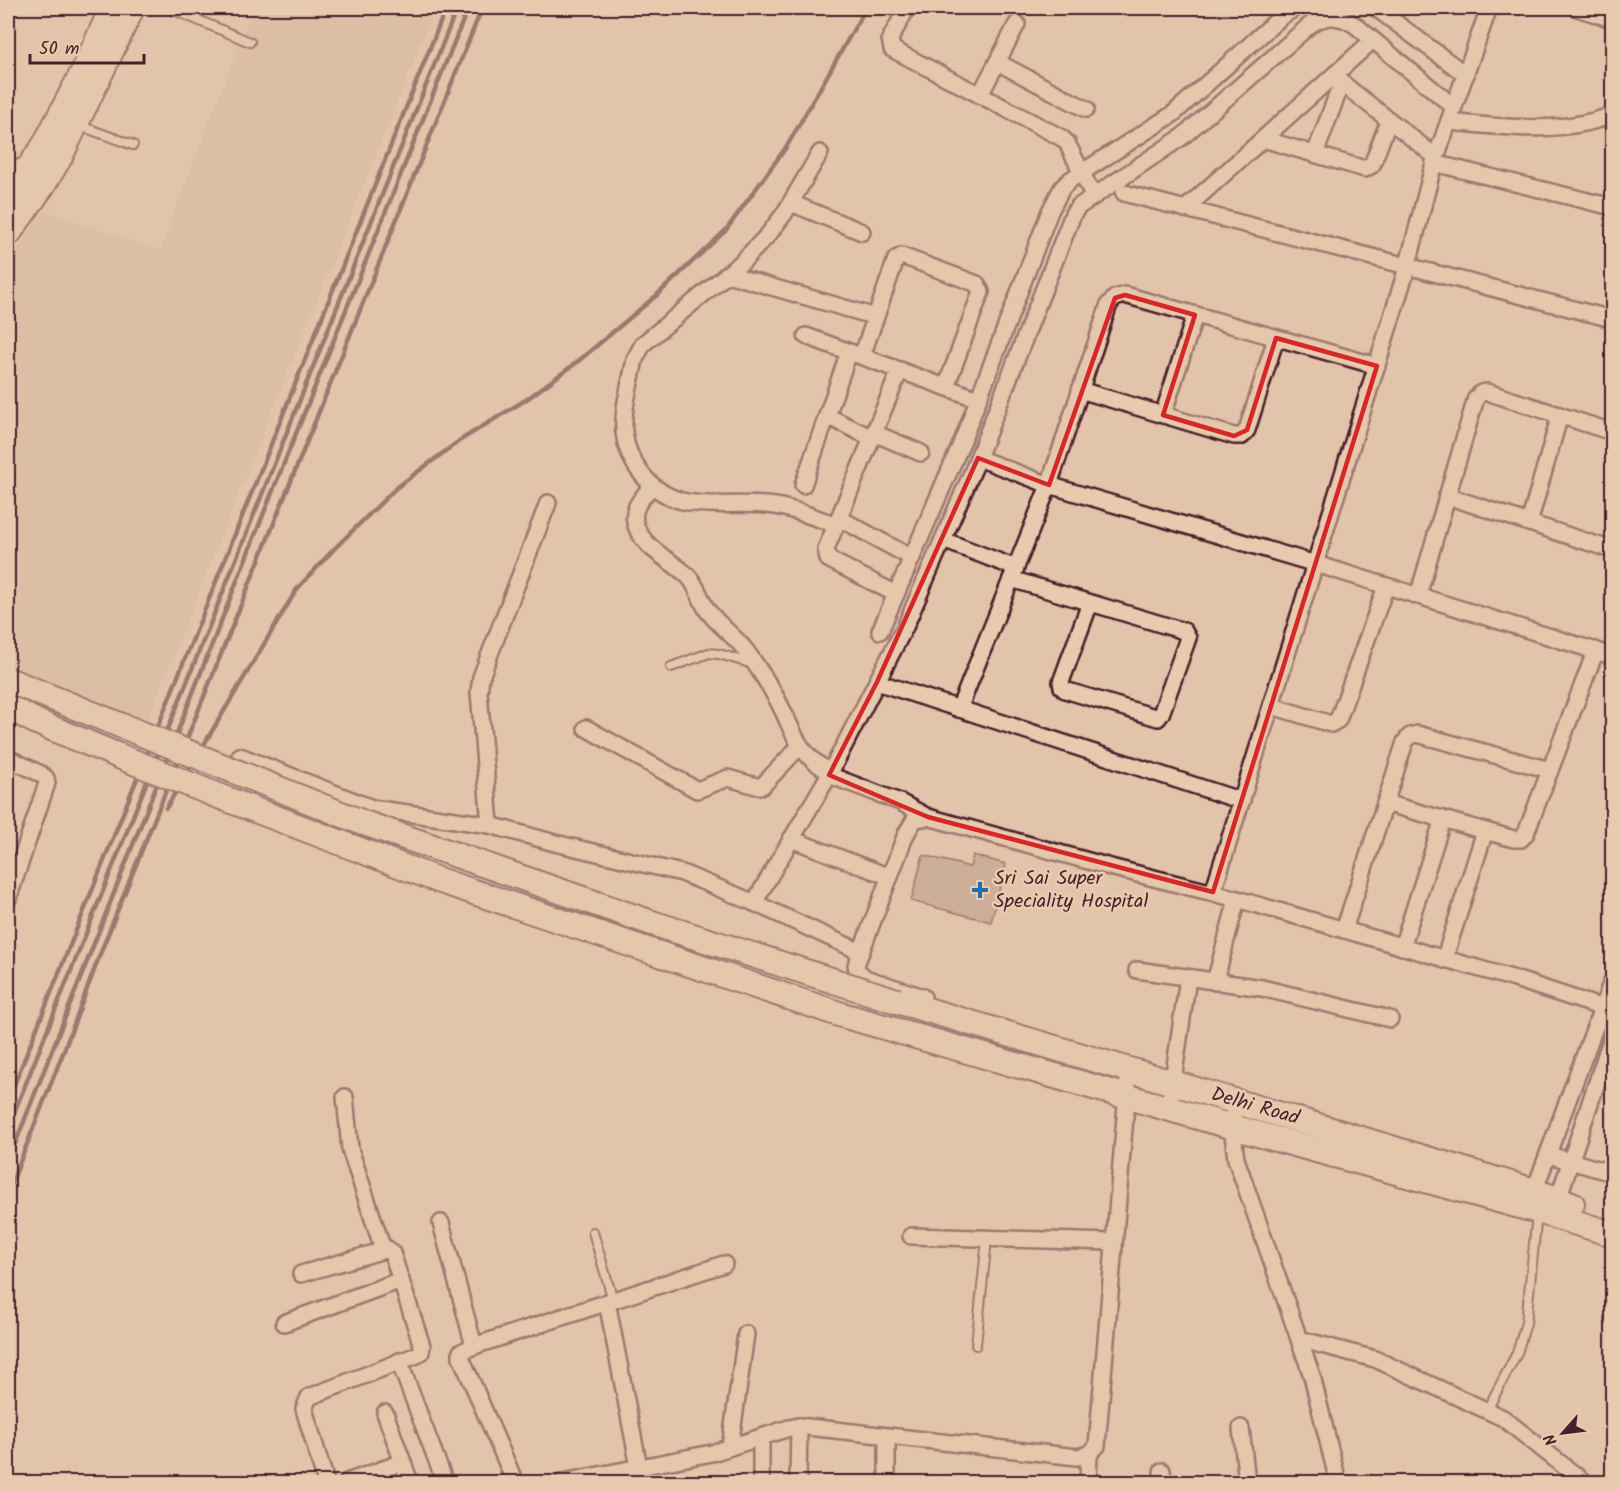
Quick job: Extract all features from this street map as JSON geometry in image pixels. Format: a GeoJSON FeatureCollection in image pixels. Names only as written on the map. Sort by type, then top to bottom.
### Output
{"type":"FeatureCollection","features":[{"type":"Feature","properties":{"kind":"main road"},"geometry":{"type":"LineString","coordinates":[[8,197],[17,168],[44,146],[85,68],[112,8]]}},
{"type":"Feature","properties":{"kind":"main road"},"geometry":{"type":"LineString","coordinates":[[8,234],[43,185],[132,8]]}},
{"type":"Feature","properties":{"kind":"main road","name":"Delhi Road"},"geometry":{"type":"LineString","coordinates":[[8,680],[361,822],[652,923],[897,1001],[1237,1102],[1542,1204],[1612,1217]]}},
{"type":"Feature","properties":{"kind":"main road"},"geometry":{"type":"LineString","coordinates":[[8,707],[38,722],[216,795],[438,880],[878,1025],[1232,1126],[1542,1204],[1612,1234]]}},
{"type":"Feature","properties":{"kind":"street"},"geometry":{"type":"LineString","coordinates":[[907,8],[890,39],[892,49],[1062,138],[1067,143],[1087,184]]}},
{"type":"Feature","properties":{"kind":"street"},"geometry":{"type":"LineString","coordinates":[[754,903],[791,839],[824,770],[877,682],[905,627],[943,540],[967,463],[1087,184],[1173,114],[1282,16],[1295,8]]}},
{"type":"Feature","properties":{"kind":"street"},"geometry":{"type":"LineString","coordinates":[[1376,8],[1457,99]]}},
{"type":"Feature","properties":{"kind":"street"},"geometry":{"type":"LineString","coordinates":[[1213,892],[1407,268],[1435,160],[1489,8]]}},
{"type":"Feature","properties":{"kind":"street"},"geometry":{"type":"LineString","coordinates":[[1577,8],[1612,19]]}},
{"type":"Feature","properties":{"kind":"street"},"geometry":{"type":"LineString","coordinates":[[880,631],[912,558],[967,463],[978,399],[1056,197],[1062,188],[1087,184],[1182,137],[1317,20],[1327,16],[1344,18],[1457,99],[1539,129],[1573,125],[1612,115]]}},
{"type":"Feature","properties":{"kind":"street"},"geometry":{"type":"LineString","coordinates":[[980,95],[1017,24]]}},
{"type":"Feature","properties":{"kind":"street"},"geometry":{"type":"LineString","coordinates":[[1185,208],[1263,139],[1338,79],[1373,40]]}},
{"type":"Feature","properties":{"kind":"street"},"geometry":{"type":"LineString","coordinates":[[997,62],[1086,109]]}},
{"type":"Feature","properties":{"kind":"street"},"geometry":{"type":"LineString","coordinates":[[1338,79],[1435,160],[1612,207]]}},
{"type":"Feature","properties":{"kind":"street"},"geometry":{"type":"LineString","coordinates":[[1316,154],[1338,79]]}},
{"type":"Feature","properties":{"kind":"street"},"geometry":{"type":"LineString","coordinates":[[1263,139],[1365,169],[1372,165],[1389,120]]}},
{"type":"Feature","properties":{"kind":"street"},"geometry":{"type":"LineString","coordinates":[[820,153],[791,203],[768,235],[727,274],[643,344],[634,359],[624,417],[624,432],[632,458],[652,486],[663,494],[681,501],[700,504],[780,507],[837,521],[912,558]]}},
{"type":"Feature","properties":{"kind":"street"},"geometry":{"type":"LineString","coordinates":[[1124,193],[1407,268],[1612,319]]}},
{"type":"Feature","properties":{"kind":"street"},"geometry":{"type":"LineString","coordinates":[[791,203],[862,232]]}},
{"type":"Feature","properties":{"kind":"street"},"geometry":{"type":"LineString","coordinates":[[803,485],[827,416],[876,317],[898,256],[977,284],[981,292],[946,387]]}},
{"type":"Feature","properties":{"kind":"street"},"geometry":{"type":"LineString","coordinates":[[727,274],[876,317]]}},
{"type":"Feature","properties":{"kind":"street"},"geometry":{"type":"LineString","coordinates":[[959,709],[1049,485],[1109,304],[1114,298],[1125,295],[1377,366]]}},
{"type":"Feature","properties":{"kind":"street"},"geometry":{"type":"LineString","coordinates":[[1163,415],[1195,315]]}},
{"type":"Feature","properties":{"kind":"street"},"geometry":{"type":"LineString","coordinates":[[806,336],[978,399]]}},
{"type":"Feature","properties":{"kind":"street"},"geometry":{"type":"LineString","coordinates":[[1080,390],[1234,436],[1242,436],[1247,430],[1276,338]]}},
{"type":"Feature","properties":{"kind":"street"},"geometry":{"type":"LineString","coordinates":[[896,594],[828,559],[826,549],[900,370]]}},
{"type":"Feature","properties":{"kind":"street"},"geometry":{"type":"LineString","coordinates":[[1418,596],[1476,398],[1481,393],[1487,392],[1612,432]]}},
{"type":"Feature","properties":{"kind":"street"},"geometry":{"type":"LineString","coordinates":[[1529,523],[1560,415]]}},
{"type":"Feature","properties":{"kind":"street"},"geometry":{"type":"LineString","coordinates":[[827,416],[921,453]]}},
{"type":"Feature","properties":{"kind":"street"},"geometry":{"type":"LineString","coordinates":[[967,463],[1316,564],[1612,656]]}},
{"type":"Feature","properties":{"kind":"street"},"geometry":{"type":"LineString","coordinates":[[652,486],[639,500],[636,508],[634,516],[640,534],[653,549],[688,576],[709,612],[740,644],[754,664],[777,699],[800,746],[824,770],[900,802],[928,818],[1213,892],[1444,960],[1515,978],[1607,1009]]}},
{"type":"Feature","properties":{"kind":"street"},"geometry":{"type":"LineString","coordinates":[[1447,496],[1612,550]]}},
{"type":"Feature","properties":{"kind":"street"},"geometry":{"type":"LineString","coordinates":[[490,825],[479,692],[481,677],[548,503]]}},
{"type":"Feature","properties":{"kind":"street"},"geometry":{"type":"LineString","coordinates":[[943,540],[1013,574],[1090,603],[1184,631],[1188,638],[1158,718],[1065,690],[1062,687],[1061,682],[1090,603]]}},
{"type":"Feature","properties":{"kind":"street"},"geometry":{"type":"LineString","coordinates":[[1272,706],[1331,724],[1338,720],[1386,586]]}},
{"type":"Feature","properties":{"kind":"street"},"geometry":{"type":"LineString","coordinates":[[1385,803],[1521,839],[1526,834],[1596,650]]}},
{"type":"Feature","properties":{"kind":"street"},"geometry":{"type":"LineString","coordinates":[[877,682],[1242,801]]}},
{"type":"Feature","properties":{"kind":"street"},"geometry":{"type":"LineString","coordinates":[[586,728],[697,790],[728,778],[762,786],[800,746]]}},
{"type":"Feature","properties":{"kind":"street"},"geometry":{"type":"LineString","coordinates":[[1344,930],[1405,742],[1410,736],[1417,734],[1550,770]]}},
{"type":"Feature","properties":{"kind":"street"},"geometry":{"type":"LineString","coordinates":[[240,756],[372,808],[490,825],[682,873],[861,952]]}},
{"type":"Feature","properties":{"kind":"street"},"geometry":{"type":"LineString","coordinates":[[8,758],[41,774],[46,778],[47,783],[8,899]]}},
{"type":"Feature","properties":{"kind":"street"},"geometry":{"type":"LineString","coordinates":[[928,818],[915,819],[906,834],[856,965],[857,970],[865,978],[950,1006],[989,1029],[983,1055]]}},
{"type":"Feature","properties":{"kind":"street"},"geometry":{"type":"LineString","coordinates":[[1402,947],[1443,819]]}},
{"type":"Feature","properties":{"kind":"street"},"geometry":{"type":"LineString","coordinates":[[1444,960],[1485,831]]}},
{"type":"Feature","properties":{"kind":"street"},"geometry":{"type":"LineString","coordinates":[[791,839],[890,877]]}},
{"type":"Feature","properties":{"kind":"street"},"geometry":{"type":"LineString","coordinates":[[1215,982],[1237,899]]}},
{"type":"Feature","properties":{"kind":"street"},"geometry":{"type":"LineString","coordinates":[[1137,970],[1262,988],[1390,1018]]}},
{"type":"Feature","properties":{"kind":"street"},"geometry":{"type":"LineString","coordinates":[[1169,1107],[1188,978]]}},
{"type":"Feature","properties":{"kind":"street"},"geometry":{"type":"LineString","coordinates":[[1542,1204],[1549,1155],[1607,1009],[1612,981]]}},
{"type":"Feature","properties":{"kind":"street"},"geometry":{"type":"LineString","coordinates":[[1542,1204],[1571,1160],[1612,1037]]}},
{"type":"Feature","properties":{"kind":"street"},"geometry":{"type":"LineString","coordinates":[[563,1482],[712,1453],[800,1426],[1077,1457],[1089,1454],[1097,1446],[1129,1070]]}},
{"type":"Feature","properties":{"kind":"street"},"geometry":{"type":"LineString","coordinates":[[345,1097],[350,1149],[382,1249]]}},
{"type":"Feature","properties":{"kind":"street"},"geometry":{"type":"LineString","coordinates":[[1237,1102],[1232,1126],[1236,1159],[1312,1376],[1338,1482]]}},
{"type":"Feature","properties":{"kind":"street"},"geometry":{"type":"LineString","coordinates":[[1549,1155],[1612,1173]]}},
{"type":"Feature","properties":{"kind":"street"},"geometry":{"type":"LineString","coordinates":[[441,1223],[474,1346]]}},
{"type":"Feature","properties":{"kind":"street"},"geometry":{"type":"LineString","coordinates":[[911,1236],[1113,1242]]}},
{"type":"Feature","properties":{"kind":"street"},"geometry":{"type":"LineString","coordinates":[[300,1275],[387,1249],[392,1253],[422,1347],[421,1352],[417,1355],[309,1397],[304,1409],[327,1482]]}},
{"type":"Feature","properties":{"kind":"street"},"geometry":{"type":"LineString","coordinates":[[515,1482],[461,1357],[461,1352],[724,1264]]}},
{"type":"Feature","properties":{"kind":"street"},"geometry":{"type":"LineString","coordinates":[[284,1323],[401,1280]]}},
{"type":"Feature","properties":{"kind":"street"},"geometry":{"type":"LineString","coordinates":[[610,1301],[639,1467]]}},
{"type":"Feature","properties":{"kind":"street"},"geometry":{"type":"LineString","coordinates":[[730,1447],[746,1334]]}},
{"type":"Feature","properties":{"kind":"street"},"geometry":{"type":"LineString","coordinates":[[1299,1339],[1375,1359],[1503,1418],[1584,1482]]}},
{"type":"Feature","properties":{"kind":"street"},"geometry":{"type":"LineString","coordinates":[[399,1361],[445,1482]]}},
{"type":"Feature","properties":{"kind":"street"},"geometry":{"type":"LineString","coordinates":[[385,1413],[410,1482]]}},
{"type":"Feature","properties":{"kind":"street"},"geometry":{"type":"LineString","coordinates":[[798,1482],[800,1426]]}},
{"type":"Feature","properties":{"kind":"street"},"geometry":{"type":"LineString","coordinates":[[1241,1428],[1247,1482]]}},
{"type":"Feature","properties":{"kind":"street"},"geometry":{"type":"LineString","coordinates":[[761,1437],[761,1482]]}},
{"type":"Feature","properties":{"kind":"street"},"geometry":{"type":"LineString","coordinates":[[887,1437],[887,1482]]}},
{"type":"Feature","properties":{"kind":"street"},"geometry":{"type":"LineString","coordinates":[[1088,1482],[1089,1454]]}},
{"type":"Feature","properties":{"kind":"street"},"geometry":{"type":"LineString","coordinates":[[347,1482],[403,1462]]}},
{"type":"Feature","properties":{"kind":"lane"},"geometry":{"type":"LineString","coordinates":[[169,8],[250,42]]}},
{"type":"Feature","properties":{"kind":"lane"},"geometry":{"type":"LineString","coordinates":[[75,124],[133,145]]}},
{"type":"Feature","properties":{"kind":"lane"},"geometry":{"type":"LineString","coordinates":[[671,667],[710,653],[754,664]]}},
{"type":"Feature","properties":{"kind":"lane"},"geometry":{"type":"LineString","coordinates":[[1487,1410],[1522,1340],[1542,1204]]}},
{"type":"Feature","properties":{"kind":"lane"},"geometry":{"type":"LineString","coordinates":[[593,1232],[610,1301]]}},
{"type":"Feature","properties":{"kind":"lane"},"geometry":{"type":"LineString","coordinates":[[976,1345],[987,1239]]}},
{"type":"Feature","properties":{"kind":"highlighted area"},"geometry":{"type":"Polygon","coordinates":[[[1125,295],[1195,315],[1163,415],[1234,436],[1247,430],[1276,338],[1377,366],[1213,892],[928,817],[829,775],[877,682],[978,458],[1049,485],[1115,298],[1125,295]]]}},
{"type":"Feature","properties":{"kind":"shaded area"},"geometry":{"type":"Polygon","coordinates":[[[253,8],[435,8],[145,725],[8,677],[8,263],[44,211],[160,250],[253,8]]]}},
{"type":"Feature","properties":{"kind":"building"},"geometry":{"type":"Polygon","coordinates":[[[923,855],[970,867],[973,855],[1006,864],[991,922],[911,901],[923,855]]]}},
{"type":"Feature","properties":{"kind":"railway"},"geometry":{"type":"LineString","coordinates":[[8,1100],[446,8]]}},
{"type":"Feature","properties":{"kind":"railway"},"geometry":{"type":"LineString","coordinates":[[8,1128],[457,8]]}},
{"type":"Feature","properties":{"kind":"railway"},"geometry":{"type":"LineString","coordinates":[[8,1162],[257,530],[468,8]]}},
{"type":"Feature","properties":{"kind":"railway"},"geometry":{"type":"LineString","coordinates":[[8,1192],[102,949],[482,8]]}},
{"type":"Feature","properties":{"kind":"railway"},"geometry":{"type":"LineString","coordinates":[[166,808],[297,589],[396,488],[459,441],[527,399],[576,363],[657,295],[726,230],[787,146],[866,8]]}},
{"type":"Feature","properties":{"kind":"place","name":"Sri Sai Super Speciality Hospital"},"geometry":{"type":"Point","coordinates":[980,890]}}]}
